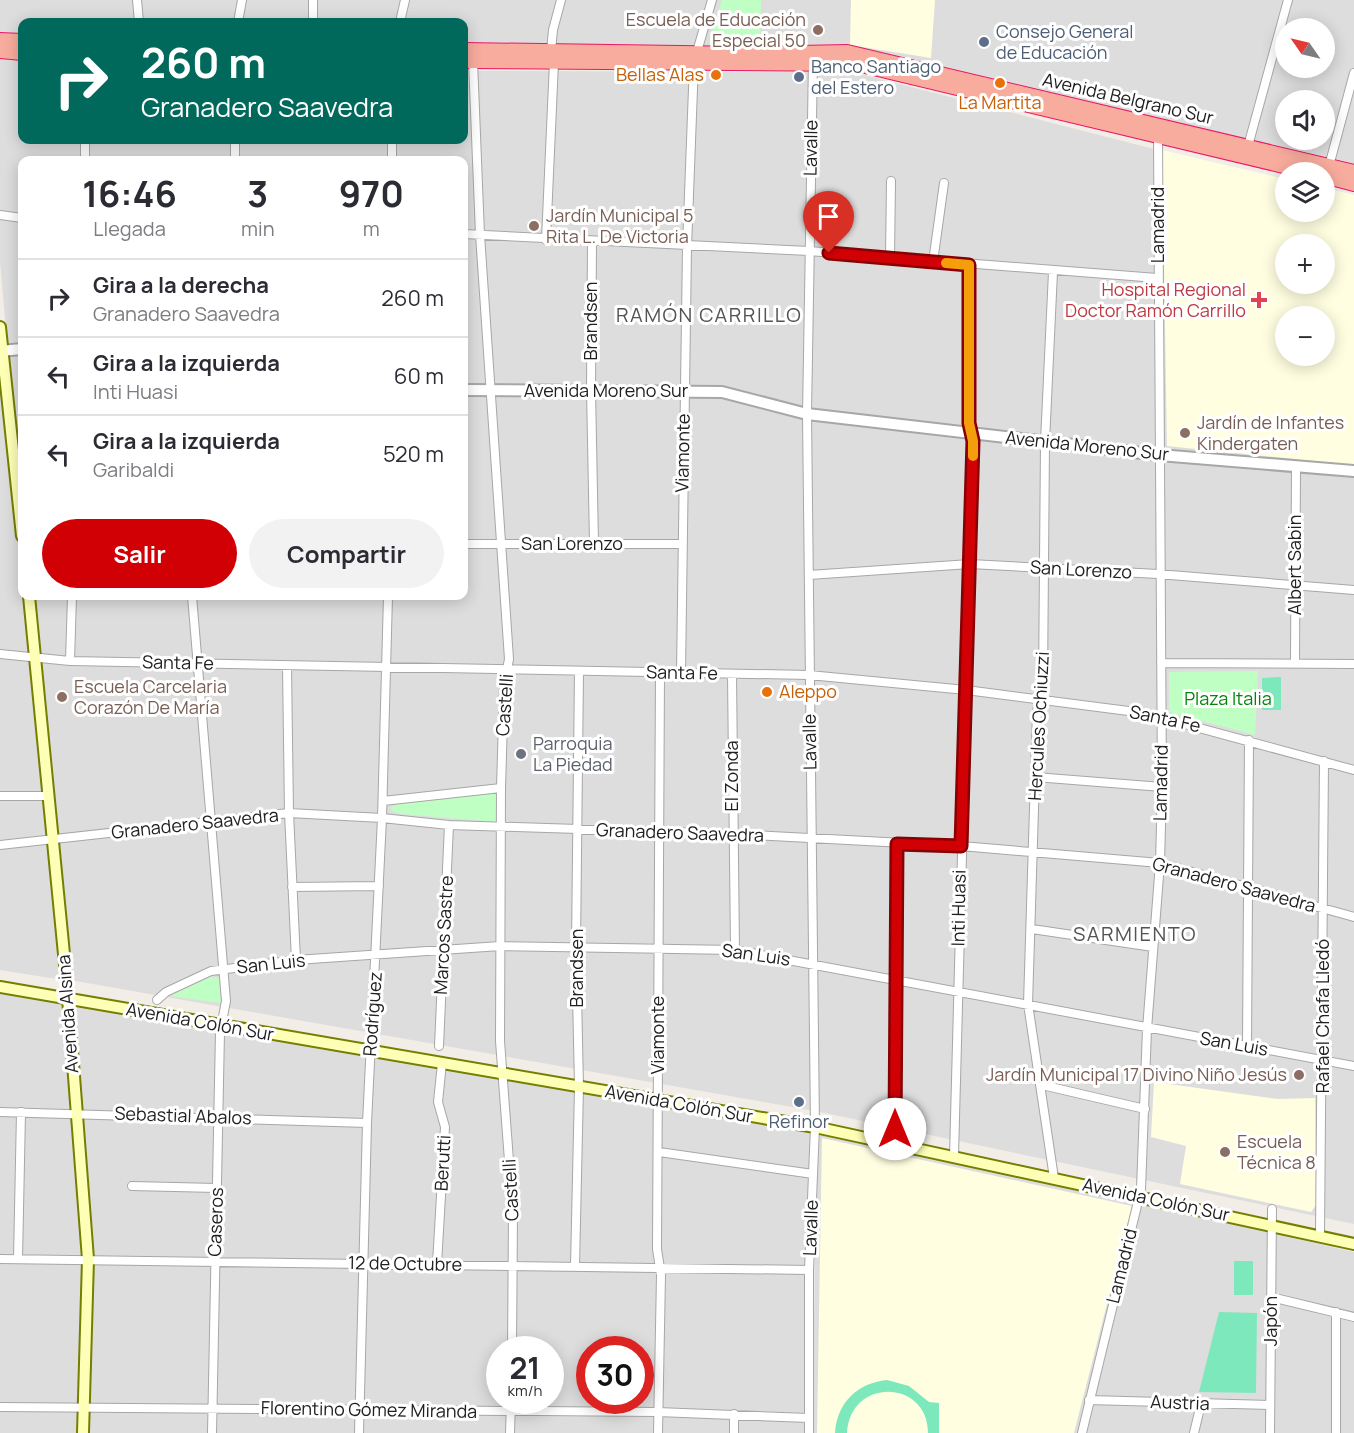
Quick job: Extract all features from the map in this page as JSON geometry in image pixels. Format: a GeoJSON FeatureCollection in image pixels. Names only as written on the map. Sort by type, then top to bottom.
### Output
{"type":"FeatureCollection","features":[{"type":"Feature","properties":{"kind":"highway"},"geometry":{"type":"LineString","coordinates":[[0,39],[18,41]]}},
{"type":"Feature","properties":{"kind":"highway","name":"Avenida Belgrano Sur"},"geometry":{"type":"LineString","coordinates":[[468,50],[553,56],[813,58],[864,55],[1159,130],[1275,162]]}},
{"type":"Feature","properties":{"kind":"highway"},"geometry":{"type":"LineString","coordinates":[[0,51],[18,53]]}},
{"type":"Feature","properties":{"kind":"highway","name":"Avenida Belgrano Sur"},"geometry":{"type":"LineString","coordinates":[[468,61],[553,56]]}},
{"type":"Feature","properties":{"kind":"highway","name":"Avenida Belgrano Sur"},"geometry":{"type":"LineString","coordinates":[[1159,130],[1248,146],[1299,162]]}},
{"type":"Feature","properties":{"kind":"highway","name":"Avenida Belgrano Sur"},"geometry":{"type":"LineString","coordinates":[[1335,171],[1354,172]]}},
{"type":"Feature","properties":{"kind":"highway","name":"Avenida Belgrano Sur"},"geometry":{"type":"LineString","coordinates":[[1335,175],[1354,183]]}},
{"type":"Feature","properties":{"kind":"main road"},"geometry":{"type":"LineString","coordinates":[[0,327],[18,487]]}},
{"type":"Feature","properties":{"kind":"main road","name":"Avenida Alsina"},"geometry":{"type":"LineString","coordinates":[[29,600],[68,999],[88,1259],[84,1433]]}},
{"type":"Feature","properties":{"kind":"main road","name":"Avenida Colón Sur"},"geometry":{"type":"LineString","coordinates":[[0,987],[815,1127],[1354,1244]]}},
{"type":"Feature","properties":{"kind":"street"},"geometry":{"type":"LineString","coordinates":[[137,0],[139,18]]}},
{"type":"Feature","properties":{"kind":"street"},"geometry":{"type":"LineString","coordinates":[[239,18],[242,0]]}},
{"type":"Feature","properties":{"kind":"street"},"geometry":{"type":"LineString","coordinates":[[313,0],[313,18]]}},
{"type":"Feature","properties":{"kind":"street"},"geometry":{"type":"LineString","coordinates":[[401,18],[405,0]]}},
{"type":"Feature","properties":{"kind":"street"},"geometry":{"type":"LineString","coordinates":[[546,240],[553,30],[561,0]]}},
{"type":"Feature","properties":{"kind":"street","name":"Viamonte"},"geometry":{"type":"LineString","coordinates":[[681,673],[681,544],[687,247],[695,57],[712,0]]}},
{"type":"Feature","properties":{"kind":"street"},"geometry":{"type":"LineString","coordinates":[[1248,146],[1288,0]]}},
{"type":"Feature","properties":{"kind":"street","name":"Lavalle"},"geometry":{"type":"LineString","coordinates":[[809,1433],[809,1270],[815,1127],[807,414],[813,58]]}},
{"type":"Feature","properties":{"kind":"street","name":"Castelli"},"geometry":{"type":"LineString","coordinates":[[468,61],[509,659],[504,685],[500,946],[502,1074],[511,1166],[512,1336]]}},
{"type":"Feature","properties":{"kind":"street"},"geometry":{"type":"LineString","coordinates":[[1329,162],[1354,73]]}},
{"type":"Feature","properties":{"kind":"street","name":"Lamadrid"},"geometry":{"type":"LineString","coordinates":[[1082,1433],[1142,1181],[1147,1029],[1160,863],[1162,787],[1158,574],[1159,130]]}},
{"type":"Feature","properties":{"kind":"street"},"geometry":{"type":"LineString","coordinates":[[890,258],[891,181]]}},
{"type":"Feature","properties":{"kind":"street"},"geometry":{"type":"LineString","coordinates":[[933,262],[944,183]]}},
{"type":"Feature","properties":{"kind":"street"},"geometry":{"type":"LineString","coordinates":[[0,215],[18,217]]}},
{"type":"Feature","properties":{"kind":"street"},"geometry":{"type":"LineString","coordinates":[[468,234],[687,247],[809,251],[1053,272],[1157,278]]}},
{"type":"Feature","properties":{"kind":"street","name":"Brandsen"},"geometry":{"type":"LineString","coordinates":[[591,242],[594,543]]}},
{"type":"Feature","properties":{"kind":"street","name":"Inti Huasi"},"geometry":{"type":"LineString","coordinates":[[954,1156],[970,564],[969,265]]}},
{"type":"Feature","properties":{"kind":"street","name":"Hercules Ochiuzzi"},"geometry":{"type":"LineString","coordinates":[[1053,272],[1046,442],[1043,684],[1035,777],[1028,1004],[1042,1085],[1054,1178]]}},
{"type":"Feature","properties":{"kind":"street"},"geometry":{"type":"LineString","coordinates":[[1,350],[18,349]]}},
{"type":"Feature","properties":{"kind":"street","name":"Avenida Moreno Sur"},"geometry":{"type":"LineString","coordinates":[[468,390],[731,393],[807,414],[1160,455],[1354,471]]}},
{"type":"Feature","properties":{"kind":"street","name":"Albert Sabin"},"geometry":{"type":"LineString","coordinates":[[1295,663],[1296,467]]}},
{"type":"Feature","properties":{"kind":"street","name":"San Lorenzo"},"geometry":{"type":"LineString","coordinates":[[468,544],[681,544]]}},
{"type":"Feature","properties":{"kind":"street","name":"San Lorenzo"},"geometry":{"type":"LineString","coordinates":[[808,575],[970,564],[1158,574],[1354,590]]}},
{"type":"Feature","properties":{"kind":"street"},"geometry":{"type":"LineString","coordinates":[[70,661],[72,600]]}},
{"type":"Feature","properties":{"kind":"street","name":"Caseros"},"geometry":{"type":"LineString","coordinates":[[192,600],[224,969],[225,1011],[221,1025],[212,1433]]}},
{"type":"Feature","properties":{"kind":"street","name":"Rodríguez"},"geometry":{"type":"LineString","coordinates":[[359,1433],[362,1263],[383,801],[388,600]]}},
{"type":"Feature","properties":{"kind":"street","name":"Santa Fe"},"geometry":{"type":"LineString","coordinates":[[0,654],[70,661],[809,675],[966,690],[1161,716],[1354,770]]}},
{"type":"Feature","properties":{"kind":"street"},"geometry":{"type":"LineString","coordinates":[[1161,663],[1354,664]]}},
{"type":"Feature","properties":{"kind":"street"},"geometry":{"type":"LineString","coordinates":[[287,666],[289,813],[296,960]]}},
{"type":"Feature","properties":{"kind":"street","name":"Brandsen"},"geometry":{"type":"LineString","coordinates":[[575,1266],[579,1087],[576,947],[579,671]]}},
{"type":"Feature","properties":{"kind":"street","name":"Viamonte"},"geometry":{"type":"LineString","coordinates":[[658,1433],[660,673]]}},
{"type":"Feature","properties":{"kind":"street","name":"El Zonda"},"geometry":{"type":"LineString","coordinates":[[732,674],[735,950]]}},
{"type":"Feature","properties":{"kind":"street"},"geometry":{"type":"LineString","coordinates":[[1247,1046],[1246,887],[1249,740]]}},
{"type":"Feature","properties":{"kind":"street","name":"Rafael Chafa Lledó"},"geometry":{"type":"LineString","coordinates":[[1320,1235],[1324,761]]}},
{"type":"Feature","properties":{"kind":"street"},"geometry":{"type":"LineString","coordinates":[[1035,777],[1162,787]]}},
{"type":"Feature","properties":{"kind":"street"},"geometry":{"type":"LineString","coordinates":[[383,801],[501,788]]}},
{"type":"Feature","properties":{"kind":"street"},"geometry":{"type":"LineString","coordinates":[[0,796],[48,796]]}},
{"type":"Feature","properties":{"kind":"street","name":"Granadero Saavedra"},"geometry":{"type":"LineString","coordinates":[[0,845],[289,813],[382,818],[449,825],[734,834],[961,846],[1160,863],[1354,917]]}},
{"type":"Feature","properties":{"kind":"street","name":"Marcos Sastre"},"geometry":{"type":"LineString","coordinates":[[439,1046],[449,825]]}},
{"type":"Feature","properties":{"kind":"street"},"geometry":{"type":"LineString","coordinates":[[895,1129],[897,844]]}},
{"type":"Feature","properties":{"kind":"street"},"geometry":{"type":"LineString","coordinates":[[292,887],[379,886]]}},
{"type":"Feature","properties":{"kind":"street"},"geometry":{"type":"LineString","coordinates":[[1032,929],[1153,947]]}},
{"type":"Feature","properties":{"kind":"street","name":"San Luis"},"geometry":{"type":"LineString","coordinates":[[157,1000],[166,992],[204,974],[224,969],[296,960],[500,946],[735,950],[1354,1066]]}},
{"type":"Feature","properties":{"kind":"street","name":"Berutti"},"geometry":{"type":"LineString","coordinates":[[437,1264],[445,1127],[438,1102],[442,1063]]}},
{"type":"Feature","properties":{"kind":"street"},"geometry":{"type":"LineString","coordinates":[[1042,1085],[1145,1109]]}},
{"type":"Feature","properties":{"kind":"street","name":"Sebastial Abalos"},"geometry":{"type":"LineString","coordinates":[[0,1112],[367,1123]]}},
{"type":"Feature","properties":{"kind":"street"},"geometry":{"type":"LineString","coordinates":[[18,1259],[21,1112]]}},
{"type":"Feature","properties":{"kind":"street"},"geometry":{"type":"LineString","coordinates":[[659,1152],[813,1174]]}},
{"type":"Feature","properties":{"kind":"street"},"geometry":{"type":"LineString","coordinates":[[132,1186],[217,1188]]}},
{"type":"Feature","properties":{"kind":"street","name":"Japón"},"geometry":{"type":"LineString","coordinates":[[1270,1433],[1270,1224],[1272,1209]]}},
{"type":"Feature","properties":{"kind":"street","name":"12 de Octubre"},"geometry":{"type":"LineString","coordinates":[[0,1259],[809,1270]]}},
{"type":"Feature","properties":{"kind":"street"},"geometry":{"type":"LineString","coordinates":[[1271,1297],[1354,1317]]}},
{"type":"Feature","properties":{"kind":"street"},"geometry":{"type":"LineString","coordinates":[[1336,1312],[1336,1433]]}},
{"type":"Feature","properties":{"kind":"street","name":"Austria"},"geometry":{"type":"LineString","coordinates":[[1089,1400],[1270,1405]]}},
{"type":"Feature","properties":{"kind":"street"},"geometry":{"type":"LineString","coordinates":[[1194,1433],[1201,1404]]}},
{"type":"Feature","properties":{"kind":"street","name":"Florentino Gómez Miranda"},"geometry":{"type":"LineString","coordinates":[[0,1407],[486,1412]]}},
{"type":"Feature","properties":{"kind":"street","name":"Florentino Gómez Miranda"},"geometry":{"type":"LineString","coordinates":[[564,1412],[658,1412],[809,1418]]}},
{"type":"Feature","properties":{"kind":"street"},"geometry":{"type":"LineString","coordinates":[[510,1433],[511,1414]]}},
{"type":"Feature","properties":{"kind":"street"},"geometry":{"type":"LineString","coordinates":[[734,1414],[734,1433]]}},
{"type":"Feature","properties":{"kind":"shaded area"},"geometry":{"type":"Polygon","coordinates":[[[0,0],[1354,0],[1354,170],[1335,165],[1335,162],[1321,162],[858,51],[468,47],[468,18],[18,18],[18,34],[0,32],[0,0]]]}},
{"type":"Feature","properties":{"kind":"shaded area"},"geometry":{"type":"Polygon","coordinates":[[[851,0],[935,0],[931,58],[850,45],[851,0]]]}},
{"type":"Feature","properties":{"kind":"shaded area"},"geometry":{"type":"Polygon","coordinates":[[[0,57],[18,59],[18,144],[468,144],[468,71],[841,72],[864,75],[1236,170],[1275,203],[1275,222],[1335,222],[1335,207],[1354,198],[1354,470],[1159,455],[806,411],[809,674],[36,658],[30,600],[468,600],[468,156],[18,156],[18,465],[0,262],[0,57]]]}},
{"type":"Feature","properties":{"kind":"shaded area","name":"Hospital Regional Doctor Ramón Carrillo"},"geometry":{"type":"Polygon","coordinates":[[[1162,150],[1275,177],[1275,222],[1335,222],[1335,190],[1354,195],[1354,465],[1167,446],[1162,150]]]}},
{"type":"Feature","properties":{"kind":"shaded area"},"geometry":{"type":"Polygon","coordinates":[[[0,351],[18,519],[18,600],[27,600],[63,980],[0,970],[0,351]]]}},
{"type":"Feature","properties":{"kind":"shaded area"},"geometry":{"type":"Polygon","coordinates":[[[811,417],[1354,474],[1354,1224],[815,1111],[70,980],[38,661],[813,678],[811,417]]]}},
{"type":"Feature","properties":{"kind":"shaded area"},"geometry":{"type":"Polygon","coordinates":[[[0,989],[814,1128],[809,1433],[0,1433],[0,989]]]}},
{"type":"Feature","properties":{"kind":"shaded area","name":"Escuela Técnica 8"},"geometry":{"type":"Polygon","coordinates":[[[1154,1082],[1278,1099],[1315,1098],[1316,1205],[1311,1212],[1180,1184],[1186,1146],[1151,1137],[1154,1082]]]}},
{"type":"Feature","properties":{"kind":"shaded area"},"geometry":{"type":"Polygon","coordinates":[[[816,1129],[1354,1252],[1354,1433],[813,1433],[816,1129]]]}},
{"type":"Feature","properties":{"kind":"shaded area"},"geometry":{"type":"Polygon","coordinates":[[[822,1138],[1132,1206],[1074,1433],[817,1433],[822,1138]]]}},
{"type":"Feature","properties":{"kind":"green space"},"geometry":{"type":"Polygon","coordinates":[[[722,0],[761,0],[760,43],[709,42],[722,0]]]}},
{"type":"Feature","properties":{"kind":"green space","name":"Plaza Italia"},"geometry":{"type":"Polygon","coordinates":[[[1258,671],[1255,735],[1169,712],[1169,672],[1258,671]]]}},
{"type":"Feature","properties":{"kind":"green space"},"geometry":{"type":"Polygon","coordinates":[[[1281,677],[1281,710],[1262,710],[1262,678],[1281,677]]]}},
{"type":"Feature","properties":{"kind":"green space"},"geometry":{"type":"Polygon","coordinates":[[[497,793],[497,822],[401,814],[392,811],[391,807],[401,803],[497,793]]]}},
{"type":"Feature","properties":{"kind":"green space"},"geometry":{"type":"Polygon","coordinates":[[[210,977],[219,978],[221,1003],[170,996],[210,977]]]}},
{"type":"Feature","properties":{"kind":"green space"},"geometry":{"type":"Polygon","coordinates":[[[1234,1261],[1253,1261],[1253,1295],[1234,1295],[1234,1261]]]}},
{"type":"Feature","properties":{"kind":"green space"},"geometry":{"type":"Polygon","coordinates":[[[1219,1312],[1257,1313],[1256,1393],[1199,1392],[1219,1312]]]}},
{"type":"Feature","properties":{"kind":"green space"},"geometry":{"type":"Polygon","coordinates":[[[887,1380],[909,1386],[929,1402],[939,1403],[939,1433],[928,1433],[925,1415],[916,1402],[903,1395],[889,1392],[874,1394],[861,1402],[851,1415],[847,1433],[835,1433],[840,1412],[850,1396],[867,1385],[887,1380]]]}},
{"type":"Feature","properties":{"kind":"slow traffic"},"geometry":{"type":"LineString","coordinates":[[946,263],[969,265],[969,423],[973,441],[973,456]]}},
{"type":"Feature","properties":{"kind":"place","name":"Escuela de Educación Especial 50"},"geometry":{"type":"Point","coordinates":[818,30]}},
{"type":"Feature","properties":{"kind":"place","name":"Consejo General de Educación"},"geometry":{"type":"Point","coordinates":[984,42]}},
{"type":"Feature","properties":{"kind":"place","name":"Bellas Alas"},"geometry":{"type":"Point","coordinates":[716,75]}},
{"type":"Feature","properties":{"kind":"place","name":"Banco Santiago del Estero"},"geometry":{"type":"Point","coordinates":[799,77]}},
{"type":"Feature","properties":{"kind":"place","name":"La Martita"},"geometry":{"type":"Point","coordinates":[1000,83]}},
{"type":"Feature","properties":{"kind":"place","name":"Jardín Municipal 5 Rita L. De Victoria"},"geometry":{"type":"Point","coordinates":[534,226]}},
{"type":"Feature","properties":{"kind":"place","name":"Hospital Regional Doctor Ramón Carrillo"},"geometry":{"type":"Point","coordinates":[1259,300]}},
{"type":"Feature","properties":{"kind":"place","name":"Jardín de Infantes Kindergaten"},"geometry":{"type":"Point","coordinates":[1185,433]}},
{"type":"Feature","properties":{"kind":"place","name":"Aleppo"},"geometry":{"type":"Point","coordinates":[767,692]}},
{"type":"Feature","properties":{"kind":"place","name":"Escuela Carcelaria Corazón De María"},"geometry":{"type":"Point","coordinates":[62,697]}},
{"type":"Feature","properties":{"kind":"place","name":"Parroquia La Piedad"},"geometry":{"type":"Point","coordinates":[521,754]}},
{"type":"Feature","properties":{"kind":"place","name":"Jardín Municipal 17 Divino Niño Jesús"},"geometry":{"type":"Point","coordinates":[1299,1075]}},
{"type":"Feature","properties":{"kind":"place","name":"Refinor"},"geometry":{"type":"Point","coordinates":[799,1102]}},
{"type":"Feature","properties":{"kind":"place","name":"Escuela Técnica 8"},"geometry":{"type":"Point","coordinates":[1225,1152]}},
{"type":"Feature","properties":{"kind":"district","name":"RAMÓN CARRILLO"},"geometry":{"type":"Point","coordinates":[709,315]}},
{"type":"Feature","properties":{"kind":"district","name":"SARMIENTO"},"geometry":{"type":"Point","coordinates":[1135,934]}},
{"type":"Feature","properties":{"kind":"route"},"geometry":{"type":"LineString","coordinates":[[829,253],[969,265],[969,423],[973,441],[961,846],[897,844],[895,1129]]}}]}
